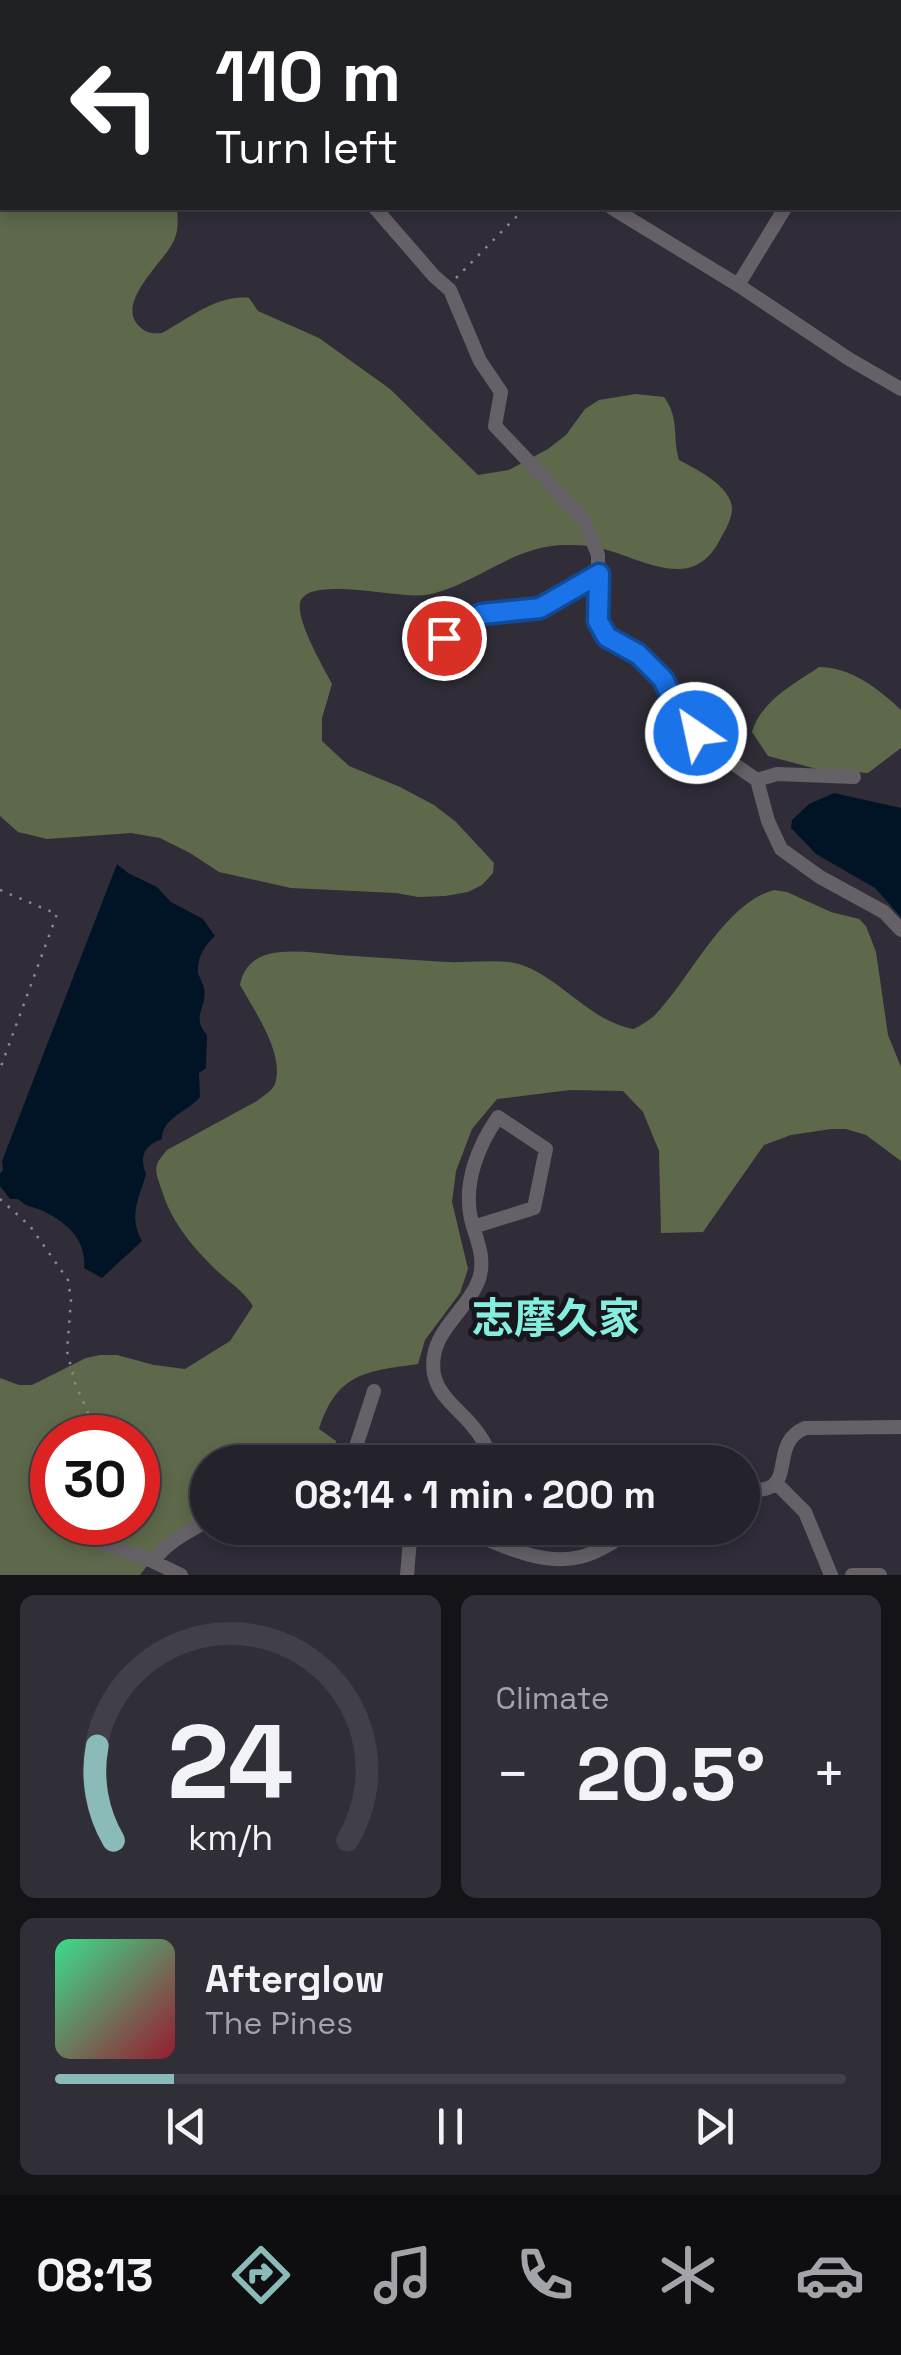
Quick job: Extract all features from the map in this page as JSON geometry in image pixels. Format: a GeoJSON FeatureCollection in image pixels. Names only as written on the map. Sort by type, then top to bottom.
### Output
{"type":"FeatureCollection","features":[{"type":"Feature","properties":{"kind":"street"},"geometry":{"type":"LineString","coordinates":[[377,210],[446,287],[480,361],[501,392],[495,426],[584,520],[598,554],[598,621],[607,637],[638,654],[663,679],[677,708],[696,733],[712,750],[756,780],[768,821],[782,850],[820,877],[884,912],[901,930]]}},
{"type":"Feature","properties":{"kind":"street"},"geometry":{"type":"LineString","coordinates":[[615,210],[901,389]]}},
{"type":"Feature","properties":{"kind":"street"},"geometry":{"type":"LineString","coordinates":[[738,284],[784,210]]}},
{"type":"Feature","properties":{"kind":"street"},"geometry":{"type":"LineString","coordinates":[[444,638],[482,614],[540,608],[599,574]]}},
{"type":"Feature","properties":{"kind":"street"},"geometry":{"type":"LineString","coordinates":[[756,780],[777,774],[854,777]]}},
{"type":"Feature","properties":{"kind":"street"},"geometry":{"type":"LineString","coordinates":[[473,1227],[534,1208],[546,1149],[498,1117],[477,1156],[469,1184],[470,1214],[473,1227],[481,1249],[482,1266],[473,1291],[442,1331],[434,1363],[435,1378],[447,1399],[485,1445]]}},
{"type":"Feature","properties":{"kind":"street"},"geometry":{"type":"LineString","coordinates":[[357,1445],[374,1391]]}},
{"type":"Feature","properties":{"kind":"street"},"geometry":{"type":"LineString","coordinates":[[760,1489],[776,1483],[785,1446],[796,1431],[901,1427]]}},
{"type":"Feature","properties":{"kind":"street"},"geometry":{"type":"LineString","coordinates":[[776,1483],[804,1512],[831,1575]]}},
{"type":"Feature","properties":{"kind":"street"},"geometry":{"type":"LineString","coordinates":[[154,1562],[163,1549],[190,1532]]}},
{"type":"Feature","properties":{"kind":"street"},"geometry":{"type":"LineString","coordinates":[[108,1545],[181,1575]]}},
{"type":"Feature","properties":{"kind":"street"},"geometry":{"type":"LineString","coordinates":[[407,1575],[409,1545]]}},
{"type":"Feature","properties":{"kind":"street"},"geometry":{"type":"LineString","coordinates":[[505,1545],[564,1559],[580,1557],[607,1545]]}},
{"type":"Feature","properties":{"kind":"street"},"geometry":{"type":"LineString","coordinates":[[852,1575],[880,1575]]}},
{"type":"Feature","properties":{"kind":"path"},"geometry":{"type":"LineString","coordinates":[[446,287],[523,210]]}},
{"type":"Feature","properties":{"kind":"path"},"geometry":{"type":"LineString","coordinates":[[0,890],[57,914],[0,1069]]}},
{"type":"Feature","properties":{"kind":"path"},"geometry":{"type":"LineString","coordinates":[[0,1200],[30,1226],[68,1280],[71,1300],[67,1351],[89,1415]]}},
{"type":"Feature","properties":{"kind":"green space"},"geometry":{"type":"Polygon","coordinates":[[[0,210],[177,210],[174,241],[136,297],[134,318],[140,327],[162,333],[215,304],[249,298],[258,311],[319,338],[390,389],[478,475],[509,470],[548,449],[566,435],[585,409],[599,400],[636,394],[664,397],[674,420],[679,460],[720,486],[731,502],[730,519],[715,549],[688,568],[658,566],[593,547],[549,546],[426,595],[339,589],[309,593],[301,600],[305,629],[332,684],[322,718],[322,741],[349,766],[400,787],[456,822],[494,863],[493,873],[468,892],[418,897],[291,888],[219,872],[160,838],[131,833],[47,839],[18,832],[0,816],[0,210]]]}},
{"type":"Feature","properties":{"kind":"green space"},"geometry":{"type":"Polygon","coordinates":[[[819,667],[853,675],[901,710],[901,748],[868,773],[817,769],[768,756],[752,732],[771,702],[819,667]]]}},
{"type":"Feature","properties":{"kind":"green space"},"geometry":{"type":"Polygon","coordinates":[[[774,890],[859,919],[866,926],[876,952],[888,1035],[901,1067],[901,1161],[866,1135],[846,1129],[791,1135],[764,1145],[703,1232],[661,1233],[659,1151],[643,1112],[623,1091],[570,1090],[497,1099],[472,1129],[456,1171],[452,1202],[468,1269],[460,1293],[425,1340],[418,1364],[356,1378],[335,1396],[319,1429],[336,1441],[336,1445],[190,1445],[190,1534],[161,1548],[140,1575],[0,1575],[0,1378],[32,1385],[100,1355],[185,1369],[230,1341],[253,1306],[183,1232],[166,1202],[156,1169],[167,1150],[257,1101],[275,1084],[272,1046],[240,985],[254,961],[269,954],[295,952],[514,963],[551,980],[604,1018],[634,1029],[654,1016],[739,911],[774,890]]]}},
{"type":"Feature","properties":{"kind":"water"},"geometry":{"type":"Polygon","coordinates":[[[834,793],[901,808],[901,917],[875,888],[816,854],[791,828],[792,820],[809,804],[834,793]]]}},
{"type":"Feature","properties":{"kind":"water"},"geometry":{"type":"Polygon","coordinates":[[[117,864],[203,919],[215,936],[202,952],[198,967],[205,995],[200,1022],[207,1035],[206,1068],[199,1073],[200,1097],[166,1125],[162,1139],[145,1152],[146,1174],[135,1215],[142,1241],[102,1278],[84,1268],[82,1248],[73,1232],[50,1214],[10,1199],[0,1186],[0,1174],[117,864]]]}},
{"type":"Feature","properties":{"kind":"district","name":"志摩久家"},"geometry":{"type":"Point","coordinates":[556,1318]}},
{"type":"Feature","properties":{"kind":"route"},"geometry":{"type":"LineString","coordinates":[[444,638],[482,614],[540,608],[599,574],[598,621],[607,637],[638,654],[663,679],[677,708],[696,733]]}}]}
